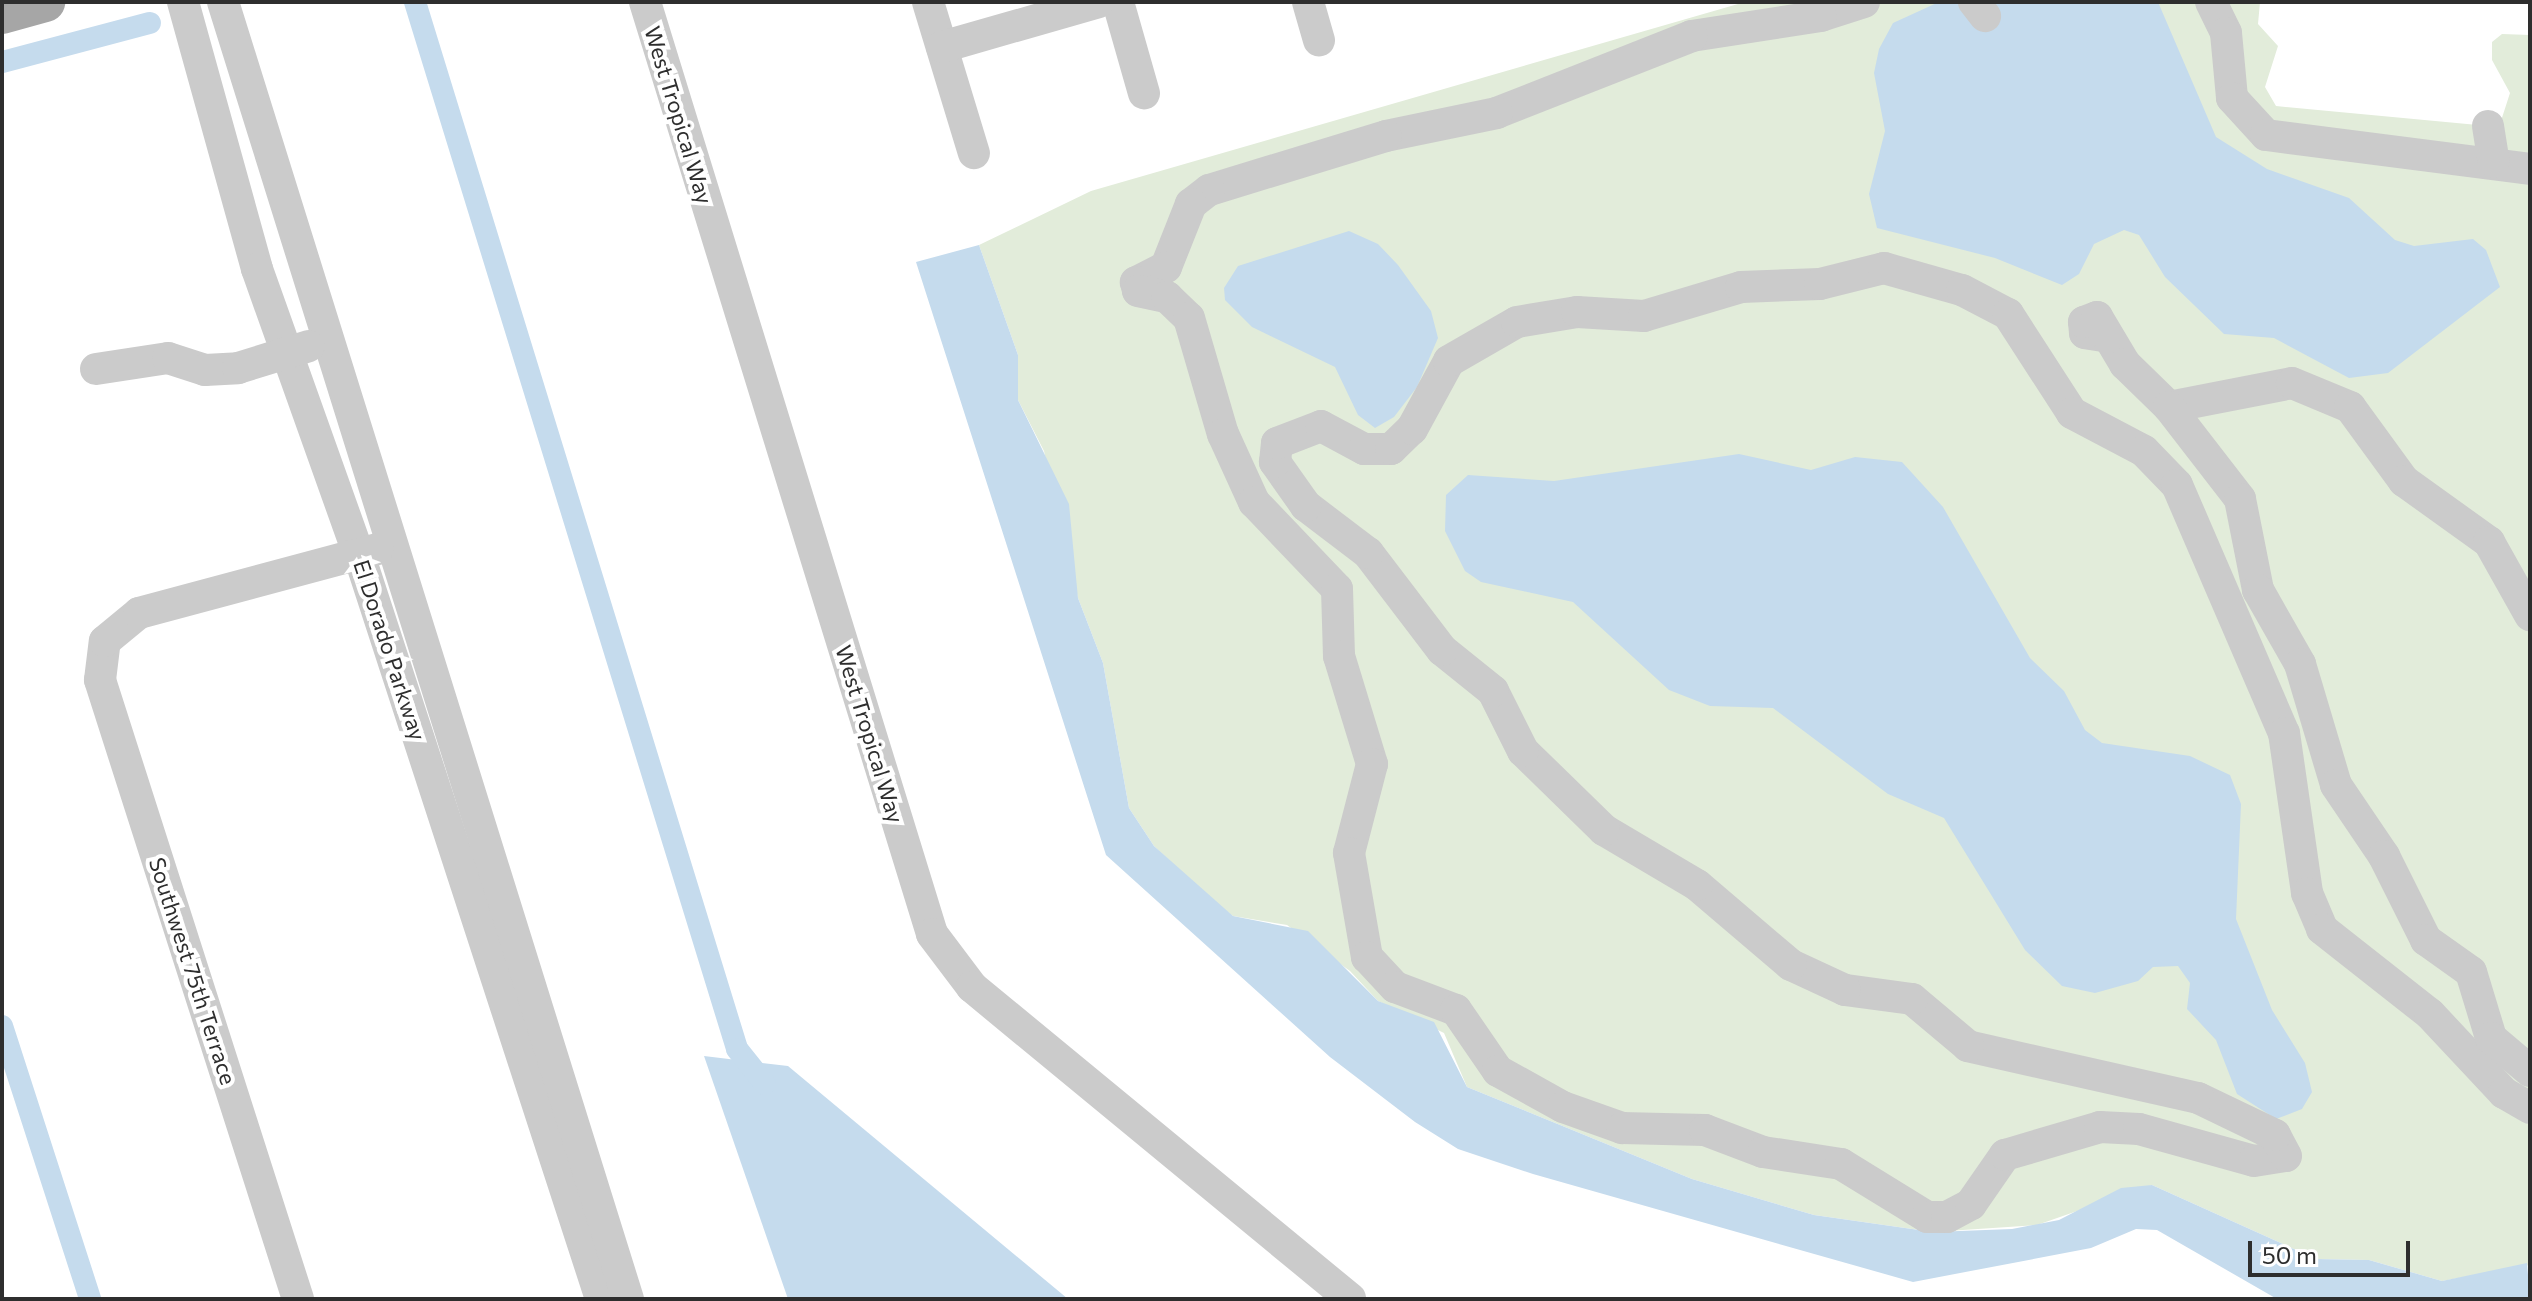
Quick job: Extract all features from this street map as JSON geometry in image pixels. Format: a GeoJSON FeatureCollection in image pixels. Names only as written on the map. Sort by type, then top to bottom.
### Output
{"type":"FeatureCollection","features":[{"type":"Feature","properties":{"kind":"main road"},"geometry":{"type":"LineString","coordinates":[[2,14],[45,2]]}},
{"type":"Feature","properties":{"kind":"street","name":"El Dorado Parkway"},"geometry":{"type":"LineString","coordinates":[[183,2],[257,269],[290,352],[547,1087],[628,1299]]}},
{"type":"Feature","properties":{"kind":"street","name":"El Dorado Parkway"},"geometry":{"type":"LineString","coordinates":[[223,2],[331,339],[547,1087],[601,1299]]}},
{"type":"Feature","properties":{"kind":"street","name":"West Tropical Way"},"geometry":{"type":"LineString","coordinates":[[645,2],[932,934],[972,987],[1350,1299]]}},
{"type":"Feature","properties":{"kind":"street"},"geometry":{"type":"LineString","coordinates":[[928,2],[974,153]]}},
{"type":"Feature","properties":{"kind":"street"},"geometry":{"type":"LineString","coordinates":[[942,47],[1099,2]]}},
{"type":"Feature","properties":{"kind":"street"},"geometry":{"type":"LineString","coordinates":[[1118,2],[1144,93]]}},
{"type":"Feature","properties":{"kind":"street"},"geometry":{"type":"LineString","coordinates":[[1308,2],[1319,40]]}},
{"type":"Feature","properties":{"kind":"street"},"geometry":{"type":"LineString","coordinates":[[1864,2],[1821,16],[1692,36],[1497,113],[1401,132],[1209,190],[1191,204],[1166,267],[1136,282],[1138,291],[1167,297],[1189,318],[1223,434],[1254,502],[1337,589],[1339,656],[1372,764],[1349,853],[1367,957],[1395,987],[1456,1010],[1498,1071],[1563,1107],[1622,1128],[1705,1130],[1763,1152],[1841,1164],[1927,1217],[1947,1217],[1971,1204],[2005,1155],[2100,1127],[2139,1129],[2254,1161],[2286,1156],[2275,1135],[2198,1098],[1968,1046],[1912,999],[1831,987],[1791,965],[1697,885],[1604,830],[1523,751],[1493,691],[1442,650],[1368,553],[1306,506],[1275,462],[1277,443],[1321,426],[1364,449],[1391,449],[1412,429],[1449,361],[1517,322],[1577,312],[1644,316],[1741,287],[1820,284],[1884,268],[1962,290],[2008,314],[2072,413],[2144,451],[2177,485],[2284,733],[2307,893],[2322,929],[2430,1014],[2504,1093],[2530,1108]]}},
{"type":"Feature","properties":{"kind":"street"},"geometry":{"type":"LineString","coordinates":[[2211,2],[2226,33],[2232,98],[2266,135],[2530,169]]}},
{"type":"Feature","properties":{"kind":"street"},"geometry":{"type":"LineString","coordinates":[[199,60],[237,48]]}},
{"type":"Feature","properties":{"kind":"street"},"geometry":{"type":"LineString","coordinates":[[2488,126],[2494,162]]}},
{"type":"Feature","properties":{"kind":"street"},"geometry":{"type":"LineString","coordinates":[[257,269],[306,254]]}},
{"type":"Feature","properties":{"kind":"street"},"geometry":{"type":"LineString","coordinates":[[2103,336],[2169,407],[2240,499],[2258,590],[2300,664],[2336,785],[2384,856],[2426,940],[2471,972],[2491,1038],[2530,1071]]}},
{"type":"Feature","properties":{"kind":"street"},"geometry":{"type":"LineString","coordinates":[[96,369],[168,358],[205,370],[238,368],[331,339]]}},
{"type":"Feature","properties":{"kind":"street"},"geometry":{"type":"LineString","coordinates":[[2169,407],[2292,383],[2330,395],[2365,422],[2404,481],[2489,542],[2530,615]]}},
{"type":"Feature","properties":{"kind":"street"},"geometry":{"type":"LineString","coordinates":[[359,555],[390,546]]}},
{"type":"Feature","properties":{"kind":"street","name":"Southwest 75th Terrace"},"geometry":{"type":"LineString","coordinates":[[298,1299],[100,680],[105,641],[139,613],[359,555]]}},
{"type":"Feature","properties":{"kind":"green space"},"geometry":{"type":"Polygon","coordinates":[[[1745,2],[2260,2],[2258,24],[2278,46],[2265,87],[2276,106],[2499,127],[2510,93],[2492,60],[2492,42],[2502,34],[2530,35],[2530,1265],[2442,1281],[2369,1260],[2316,1259],[2152,1185],[2037,1225],[1933,1232],[1814,1215],[1692,1179],[1467,1087],[1444,1033],[1378,1001],[1350,971],[1287,925],[1233,916],[1154,846],[1129,808],[1103,663],[1078,598],[1044,451],[1018,400],[1018,355],[979,245],[1091,191],[1745,2]]]}},
{"type":"Feature","properties":{"kind":"water"},"geometry":{"type":"Polygon","coordinates":[[[1939,2],[2158,2],[2216,137],[2267,169],[2349,198],[2395,240],[2414,246],[2473,239],[2486,250],[2500,287],[2388,373],[2349,378],[2274,338],[2224,334],[2165,277],[2139,235],[2124,230],[2094,244],[2079,274],[2062,285],[1995,258],[1877,228],[1869,194],[1885,131],[1874,73],[1879,49],[1893,23],[1939,2]]]}},
{"type":"Feature","properties":{"kind":"water"},"geometry":{"type":"Polygon","coordinates":[[[1349,231],[1378,244],[1398,265],[1431,311],[1438,338],[1417,387],[1394,417],[1375,428],[1358,415],[1335,367],[1252,327],[1225,300],[1224,288],[1238,266],[1349,231]]]}},
{"type":"Feature","properties":{"kind":"water"},"geometry":{"type":"Polygon","coordinates":[[[979,245],[1018,355],[1018,400],[1069,504],[1078,598],[1103,663],[1129,808],[1154,846],[1233,916],[1308,931],[1378,1001],[1434,1022],[1467,1087],[1692,1179],[1814,1215],[1933,1232],[2012,1229],[2059,1220],[2121,1188],[2152,1185],[2316,1259],[2369,1260],[2442,1281],[2527,1263],[2530,1299],[2277,1299],[2157,1230],[2136,1229],[2091,1248],[1913,1282],[1533,1174],[1458,1149],[1415,1122],[1330,1057],[1106,855],[916,262],[979,245]]]}},
{"type":"Feature","properties":{"kind":"water"},"geometry":{"type":"Polygon","coordinates":[[[1739,454],[1811,470],[1855,457],[1902,462],[1943,507],[2030,658],[2064,691],[2085,730],[2102,743],[2190,756],[2230,775],[2241,804],[2236,919],[2272,1010],[2305,1063],[2312,1092],[2302,1109],[2276,1119],[2237,1094],[2216,1040],[2187,1009],[2190,983],[2178,966],[2153,967],[2138,981],[2095,993],[2062,986],[2025,950],[1944,818],[1888,794],[1773,708],[1710,706],[1669,690],[1573,602],[1481,582],[1465,571],[1445,531],[1446,495],[1468,475],[1554,481],[1739,454]]]}},
{"type":"Feature","properties":{"kind":"water"},"geometry":{"type":"Polygon","coordinates":[[[704,1056],[788,1066],[1068,1299],[788,1299],[704,1056]]]}},
{"type":"Feature","properties":{"kind":"waterway"},"geometry":{"type":"LineString","coordinates":[[415,2],[737,1049],[765,1084]]}},
{"type":"Feature","properties":{"kind":"waterway"},"geometry":{"type":"LineString","coordinates":[[2,62],[150,23]]}},
{"type":"Feature","properties":{"kind":"waterway"},"geometry":{"type":"LineString","coordinates":[[2,1026],[90,1299]]}}]}
